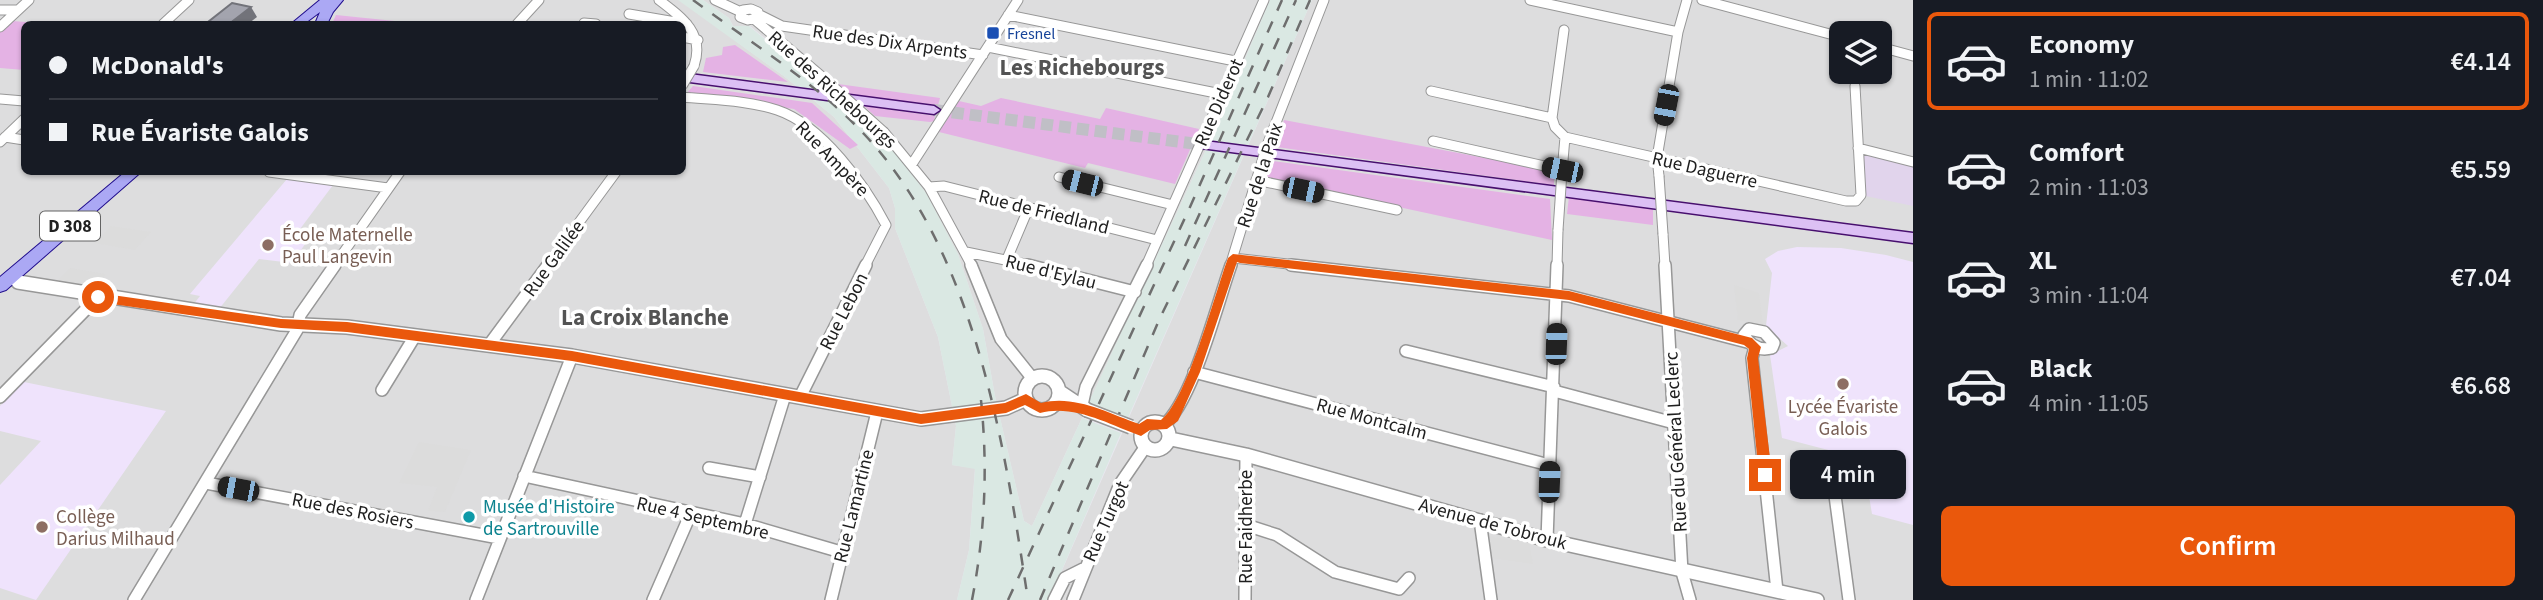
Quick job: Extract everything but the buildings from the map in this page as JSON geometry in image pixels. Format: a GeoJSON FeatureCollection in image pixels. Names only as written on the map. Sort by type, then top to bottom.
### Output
{"type":"FeatureCollection","features":[{"type":"Feature","properties":{"kind":"main road"},"geometry":{"type":"LineString","coordinates":[[301,21],[328,0]]}},
{"type":"Feature","properties":{"kind":"main road"},"geometry":{"type":"LineString","coordinates":[[322,21],[337,0]]}},
{"type":"Feature","properties":{"kind":"main road"},"geometry":{"type":"LineString","coordinates":[[686,79],[934,110]]}},
{"type":"Feature","properties":{"kind":"main road"},"geometry":{"type":"LineString","coordinates":[[1205,145],[1913,238]]}},
{"type":"Feature","properties":{"kind":"main road"},"geometry":{"type":"LineString","coordinates":[[5,281],[122,175]]}},
{"type":"Feature","properties":{"kind":"main road","name":"D 308"},"geometry":{"type":"LineString","coordinates":[[5,281],[130,175]]}},
{"type":"Feature","properties":{"kind":"street"},"geometry":{"type":"LineString","coordinates":[[0,27],[29,0]]}},
{"type":"Feature","properties":{"kind":"street"},"geometry":{"type":"LineString","coordinates":[[166,21],[189,0]]}},
{"type":"Feature","properties":{"kind":"street"},"geometry":{"type":"LineString","coordinates":[[520,21],[539,0]]}},
{"type":"Feature","properties":{"kind":"street"},"geometry":{"type":"LineString","coordinates":[[659,0],[690,24],[698,40],[696,61],[686,79]]}},
{"type":"Feature","properties":{"kind":"street","name":"Rue des Richebourgs"},"geometry":{"type":"LineString","coordinates":[[715,0],[741,12],[741,18],[754,14],[774,29],[884,132],[912,164],[929,187],[967,253],[1001,339],[1033,379]]}},
{"type":"Feature","properties":{"kind":"street"},"geometry":{"type":"LineString","coordinates":[[754,14],[757,0]]}},
{"type":"Feature","properties":{"kind":"street"},"geometry":{"type":"LineString","coordinates":[[912,164],[1018,0]]}},
{"type":"Feature","properties":{"kind":"street"},"geometry":{"type":"LineString","coordinates":[[1251,0],[1263,2]]}},
{"type":"Feature","properties":{"kind":"street","name":"Rue de la Paix"},"geometry":{"type":"LineString","coordinates":[[1163,426],[1174,417],[1194,372],[1233,258],[1264,153],[1324,0]]}},
{"type":"Feature","properties":{"kind":"street"},"geometry":{"type":"LineString","coordinates":[[1530,0],[1678,32]]}},
{"type":"Feature","properties":{"kind":"street","name":"Rue du Général Leclerc"},"geometry":{"type":"LineString","coordinates":[[1686,0],[1657,158],[1669,321],[1682,572],[1690,600]]}},
{"type":"Feature","properties":{"kind":"street"},"geometry":{"type":"LineString","coordinates":[[1702,0],[1829,34]]}},
{"type":"Feature","properties":{"kind":"street","name":"Rue Diderot"},"geometry":{"type":"LineString","coordinates":[[1085,408],[1086,387],[1135,292],[1263,2]]}},
{"type":"Feature","properties":{"kind":"street"},"geometry":{"type":"LineString","coordinates":[[0,10],[18,10]]}},
{"type":"Feature","properties":{"kind":"street"},"geometry":{"type":"LineString","coordinates":[[629,14],[672,21]]}},
{"type":"Feature","properties":{"kind":"street"},"geometry":{"type":"LineString","coordinates":[[1008,15],[1235,61]]}},
{"type":"Feature","properties":{"kind":"street"},"geometry":{"type":"LineString","coordinates":[[686,23],[690,24]]}},
{"type":"Feature","properties":{"kind":"street","name":"Rue des Dix Arpents"},"geometry":{"type":"LineString","coordinates":[[774,29],[985,51],[1221,94]]}},
{"type":"Feature","properties":{"kind":"street"},"geometry":{"type":"LineString","coordinates":[[1547,540],[1558,294],[1558,230],[1565,136],[1555,127],[1552,118],[1564,30]]}},
{"type":"Feature","properties":{"kind":"street"},"geometry":{"type":"LineString","coordinates":[[686,38],[698,40]]}},
{"type":"Feature","properties":{"kind":"street"},"geometry":{"type":"LineString","coordinates":[[1892,50],[1913,56]]}},
{"type":"Feature","properties":{"kind":"street"},"geometry":{"type":"LineString","coordinates":[[686,59],[696,61]]}},
{"type":"Feature","properties":{"kind":"street"},"geometry":{"type":"LineString","coordinates":[[1855,86],[1858,148],[1913,162]]}},
{"type":"Feature","properties":{"kind":"street"},"geometry":{"type":"LineString","coordinates":[[1431,91],[1552,118]]}},
{"type":"Feature","properties":{"kind":"street","name":"Rue Ampère"},"geometry":{"type":"LineString","coordinates":[[686,98],[771,109],[792,117],[863,184],[886,225]]}},
{"type":"Feature","properties":{"kind":"street"},"geometry":{"type":"LineString","coordinates":[[0,99],[21,101]]}},
{"type":"Feature","properties":{"kind":"street"},"geometry":{"type":"LineString","coordinates":[[2,140],[21,122]]}},
{"type":"Feature","properties":{"kind":"street","name":"Rue Daguerre"},"geometry":{"type":"LineString","coordinates":[[1565,136],[1846,201],[1856,201],[1861,195],[1858,148]]}},
{"type":"Feature","properties":{"kind":"street"},"geometry":{"type":"LineString","coordinates":[[2,140],[21,140]]}},
{"type":"Feature","properties":{"kind":"street"},"geometry":{"type":"LineString","coordinates":[[1433,141],[1562,171]]}},
{"type":"Feature","properties":{"kind":"street"},"geometry":{"type":"LineString","coordinates":[[291,175],[388,188]]}},
{"type":"Feature","properties":{"kind":"street"},"geometry":{"type":"LineString","coordinates":[[134,600],[300,325],[300,315],[398,175]]}},
{"type":"Feature","properties":{"kind":"street","name":"Rue Galilée"},"geometry":{"type":"LineString","coordinates":[[489,345],[614,175]]}},
{"type":"Feature","properties":{"kind":"street"},"geometry":{"type":"LineString","coordinates":[[1059,177],[1172,205]]}},
{"type":"Feature","properties":{"kind":"street"},"geometry":{"type":"LineString","coordinates":[[1256,180],[1397,210]]}},
{"type":"Feature","properties":{"kind":"street","name":"Rue de Friedland"},"geometry":{"type":"LineString","coordinates":[[929,187],[944,186],[1157,240]]}},
{"type":"Feature","properties":{"kind":"street"},"geometry":{"type":"LineString","coordinates":[[1007,259],[1029,207]]}},
{"type":"Feature","properties":{"kind":"street","name":"Rue Lebon"},"geometry":{"type":"LineString","coordinates":[[745,524],[760,477],[792,396],[886,225]]}},
{"type":"Feature","properties":{"kind":"street","name":"Rue d'Eylau"},"geometry":{"type":"LineString","coordinates":[[967,253],[1007,259],[1135,292]]}},
{"type":"Feature","properties":{"kind":"street"},"geometry":{"type":"LineString","coordinates":[[1233,258],[1558,294],[1751,344],[1777,592]]}},
{"type":"Feature","properties":{"kind":"street"},"geometry":{"type":"LineString","coordinates":[[5,281],[208,314],[300,325],[347,327],[572,356],[921,419],[1006,408],[1026,400]]}},
{"type":"Feature","properties":{"kind":"street"},"geometry":{"type":"LineString","coordinates":[[0,397],[98,297]]}},
{"type":"Feature","properties":{"kind":"street"},"geometry":{"type":"LineString","coordinates":[[382,390],[415,335]]}},
{"type":"Feature","properties":{"kind":"street"},"geometry":{"type":"LineString","coordinates":[[1406,351],[1674,423]]}},
{"type":"Feature","properties":{"kind":"street"},"geometry":{"type":"LineString","coordinates":[[476,600],[572,356]]}},
{"type":"Feature","properties":{"kind":"street","name":"Rue Montcalm"},"geometry":{"type":"LineString","coordinates":[[1194,372],[1549,465]]}},
{"type":"Feature","properties":{"kind":"street"},"geometry":{"type":"LineString","coordinates":[[1058,398],[1040,408],[1026,400],[1024,390],[1033,379],[1050,380],[1058,398],[1136,429],[1146,446],[1162,449],[1171,439],[1163,426],[1147,424],[1136,429]]}},
{"type":"Feature","properties":{"kind":"street","name":"Rue Lamartine"},"geometry":{"type":"LineString","coordinates":[[831,600],[877,412]]}},
{"type":"Feature","properties":{"kind":"street","name":"Avenue de Tobrouk"},"geometry":{"type":"LineString","coordinates":[[1171,439],[1246,454],[1547,540],[1817,600]]}},
{"type":"Feature","properties":{"kind":"street","name":"Rue Turgot"},"geometry":{"type":"LineString","coordinates":[[1073,600],[1083,569],[1120,484],[1146,446]]}},
{"type":"Feature","properties":{"kind":"street","name":"Rue Faidherbe"},"geometry":{"type":"LineString","coordinates":[[1245,600],[1246,454]]}},
{"type":"Feature","properties":{"kind":"street"},"geometry":{"type":"LineString","coordinates":[[709,468],[760,477]]}},
{"type":"Feature","properties":{"kind":"street","name":"Rue 4 Septembre"},"geometry":{"type":"LineString","coordinates":[[524,476],[745,524],[841,552]]}},
{"type":"Feature","properties":{"kind":"street","name":"Rue des Rosiers"},"geometry":{"type":"LineString","coordinates":[[206,483],[499,538]]}},
{"type":"Feature","properties":{"kind":"street"},"geometry":{"type":"LineString","coordinates":[[1834,488],[1849,600]]}},
{"type":"Feature","properties":{"kind":"street"},"geometry":{"type":"LineString","coordinates":[[653,600],[691,513]]}},
{"type":"Feature","properties":{"kind":"street"},"geometry":{"type":"LineString","coordinates":[[1480,520],[1491,600]]}},
{"type":"Feature","properties":{"kind":"street"},"geometry":{"type":"LineString","coordinates":[[1246,525],[1277,536],[1335,572],[1399,589],[1409,578]]}},
{"type":"Feature","properties":{"kind":"street"},"geometry":{"type":"LineString","coordinates":[[1054,600],[1065,578],[1083,569]]}},
{"type":"Feature","properties":{"kind":"shaded area"},"geometry":{"type":"Polygon","coordinates":[[[0,0],[680,0],[785,77],[834,117],[889,188],[895,208],[895,228],[938,337],[956,426],[952,465],[975,468],[969,550],[957,600],[0,600],[0,0]]]}},
{"type":"Feature","properties":{"kind":"shaded area"},"geometry":{"type":"Polygon","coordinates":[[[678,0],[703,0],[729,18],[733,26],[749,26],[884,138],[926,193],[958,254],[983,329],[995,396],[1024,521],[1032,526],[1082,418],[1121,433],[1049,600],[957,600],[969,550],[975,469],[952,465],[956,426],[938,337],[895,228],[895,208],[889,188],[834,117],[785,77],[678,0]]]}},
{"type":"Feature","properties":{"kind":"shaded area"},"geometry":{"type":"Polygon","coordinates":[[[703,0],[1270,0],[1210,141],[1032,526],[1024,521],[995,396],[983,329],[958,254],[860,116],[750,26],[733,26],[729,18],[703,0]]]}},
{"type":"Feature","properties":{"kind":"shaded area"},"geometry":{"type":"Polygon","coordinates":[[[1270,0],[1312,0],[1127,420],[1088,404],[1210,141],[1270,0]]]}},
{"type":"Feature","properties":{"kind":"shaded area"},"geometry":{"type":"Polygon","coordinates":[[[1312,0],[1913,0],[1913,600],[1049,600],[1312,0]]]}},
{"type":"Feature","properties":{"kind":"shaded area"},"geometry":{"type":"Polygon","coordinates":[[[336,15],[395,21],[333,21],[336,15]]]}},
{"type":"Feature","properties":{"kind":"shaded area"},"geometry":{"type":"Polygon","coordinates":[[[12,21],[21,22],[21,70],[0,68],[0,32],[12,21]]]}},
{"type":"Feature","properties":{"kind":"shaded area"},"geometry":{"type":"Polygon","coordinates":[[[735,45],[788,82],[703,72],[706,58],[722,55],[723,47],[735,45]]]}},
{"type":"Feature","properties":{"kind":"shaded area"},"geometry":{"type":"Polygon","coordinates":[[[838,84],[940,98],[938,105],[850,95],[838,84]]]}},
{"type":"Feature","properties":{"kind":"shaded area"},"geometry":{"type":"Polygon","coordinates":[[[693,86],[812,103],[858,145],[850,149],[794,109],[687,93],[693,86]]]}},
{"type":"Feature","properties":{"kind":"shaded area"},"geometry":{"type":"Polygon","coordinates":[[[1001,98],[1100,119],[1106,108],[1199,129],[1175,184],[1088,163],[1085,168],[939,132],[959,101],[981,106],[1001,98]]]}},
{"type":"Feature","properties":{"kind":"shaded area"},"geometry":{"type":"Polygon","coordinates":[[[864,106],[935,116],[934,121],[930,122],[875,116],[864,106]]]}},
{"type":"Feature","properties":{"kind":"shaded area"},"geometry":{"type":"Polygon","coordinates":[[[1284,120],[1554,171],[1554,185],[1276,147],[1284,120]]]}},
{"type":"Feature","properties":{"kind":"shaded area"},"geometry":{"type":"Polygon","coordinates":[[[1858,148],[1913,162],[1913,206],[1861,195],[1858,148]]]}},
{"type":"Feature","properties":{"kind":"shaded area"},"geometry":{"type":"Polygon","coordinates":[[[1273,161],[1550,199],[1552,240],[1264,178],[1273,161]]]}},
{"type":"Feature","properties":{"kind":"shaded area","name":"École Maternelle Paul Langevin"},"geometry":{"type":"Polygon","coordinates":[[[287,179],[333,185],[300,229],[314,231],[292,263],[259,259],[219,309],[193,305],[200,296],[190,294],[287,179]]]}},
{"type":"Feature","properties":{"kind":"shaded area"},"geometry":{"type":"Polygon","coordinates":[[[1569,196],[1653,208],[1653,225],[1567,214],[1569,196]]]}},
{"type":"Feature","properties":{"kind":"shaded area"},"geometry":{"type":"Polygon","coordinates":[[[111,226],[151,232],[135,250],[95,243],[111,226]]]}},
{"type":"Feature","properties":{"kind":"shaded area","name":"Lycée Évariste Galois"},"geometry":{"type":"Polygon","coordinates":[[[1797,247],[1841,248],[1913,262],[1913,525],[1872,514],[1863,459],[1782,438],[1770,355],[1788,346],[1766,326],[1772,273],[1765,259],[1778,251],[1797,247]]]}},
{"type":"Feature","properties":{"kind":"shaded area"},"geometry":{"type":"Polygon","coordinates":[[[70,268],[106,274],[95,287],[57,281],[70,268]]]}},
{"type":"Feature","properties":{"kind":"shaded area"},"geometry":{"type":"Polygon","coordinates":[[[1734,285],[1759,293],[1763,325],[1738,320],[1734,285]]]}},
{"type":"Feature","properties":{"kind":"shaded area","name":"Collège Darius Milhaud"},"geometry":{"type":"Polygon","coordinates":[[[24,382],[166,411],[36,600],[0,588],[0,485],[41,441],[0,431],[0,406],[24,382]]]}},
{"type":"Feature","properties":{"kind":"shaded area"},"geometry":{"type":"Polygon","coordinates":[[[419,442],[471,450],[445,512],[428,511],[437,487],[399,483],[419,442]]]}},
{"type":"Feature","properties":{"kind":"shaded area"},"geometry":{"type":"Polygon","coordinates":[[[1488,536],[1529,543],[1533,564],[1491,558],[1488,536]]]}},
{"type":"Feature","properties":{"kind":"tunnel"},"geometry":{"type":"LineString","coordinates":[[934,110],[1205,145]]}},
{"type":"Feature","properties":{"kind":"railway"},"geometry":{"type":"LineString","coordinates":[[693,0],[782,63],[845,115],[864,134],[902,182],[934,235],[959,292],[979,353],[1008,478],[1023,568]]}},
{"type":"Feature","properties":{"kind":"railway"},"geometry":{"type":"LineString","coordinates":[[1023,568],[1190,207],[1282,0]]}},
{"type":"Feature","properties":{"kind":"railway"},"geometry":{"type":"LineString","coordinates":[[1185,246],[1296,0]]}},
{"type":"Feature","properties":{"kind":"railway"},"geometry":{"type":"LineString","coordinates":[[1040,600],[1159,320],[1268,97],[1310,0]]}},
{"type":"Feature","properties":{"kind":"railway"},"geometry":{"type":"LineString","coordinates":[[972,600],[984,500],[981,400]]}},
{"type":"Feature","properties":{"kind":"railway"},"geometry":{"type":"LineString","coordinates":[[1008,600],[1023,568]]}},
{"type":"Feature","properties":{"kind":"railway"},"geometry":{"type":"LineString","coordinates":[[1023,568],[1028,600]]}},
{"type":"Feature","properties":{"kind":"place","name":"Fresnel"},"geometry":{"type":"Point","coordinates":[993,33]}},
{"type":"Feature","properties":{"kind":"place","name":"École Maternelle Paul Langevin"},"geometry":{"type":"Point","coordinates":[268,245]}},
{"type":"Feature","properties":{"kind":"place","name":"Lycée Évariste Galois"},"geometry":{"type":"Point","coordinates":[1843,384]}},
{"type":"Feature","properties":{"kind":"place","name":"Musée d'Histoire de Sartrouville"},"geometry":{"type":"Point","coordinates":[469,517]}},
{"type":"Feature","properties":{"kind":"place","name":"Collège Darius Milhaud"},"geometry":{"type":"Point","coordinates":[42,527]}},
{"type":"Feature","properties":{"kind":"district","name":"Les Richebourgs"},"geometry":{"type":"Point","coordinates":[1082,67]}},
{"type":"Feature","properties":{"kind":"district","name":"La Croix Blanche"},"geometry":{"type":"Point","coordinates":[645,317]}},
{"type":"Feature","properties":{"kind":"route"},"geometry":{"type":"LineString","coordinates":[[98,297],[281,324],[347,327],[572,356],[921,419],[1006,408],[1026,400],[1034,407],[1040,408],[1056,404],[1085,409],[1141,430],[1147,424],[1163,426],[1174,417],[1194,372],[1233,258],[1240,258],[1569,296],[1748,342],[1755,347],[1752,358],[1765,475]]}}]}
